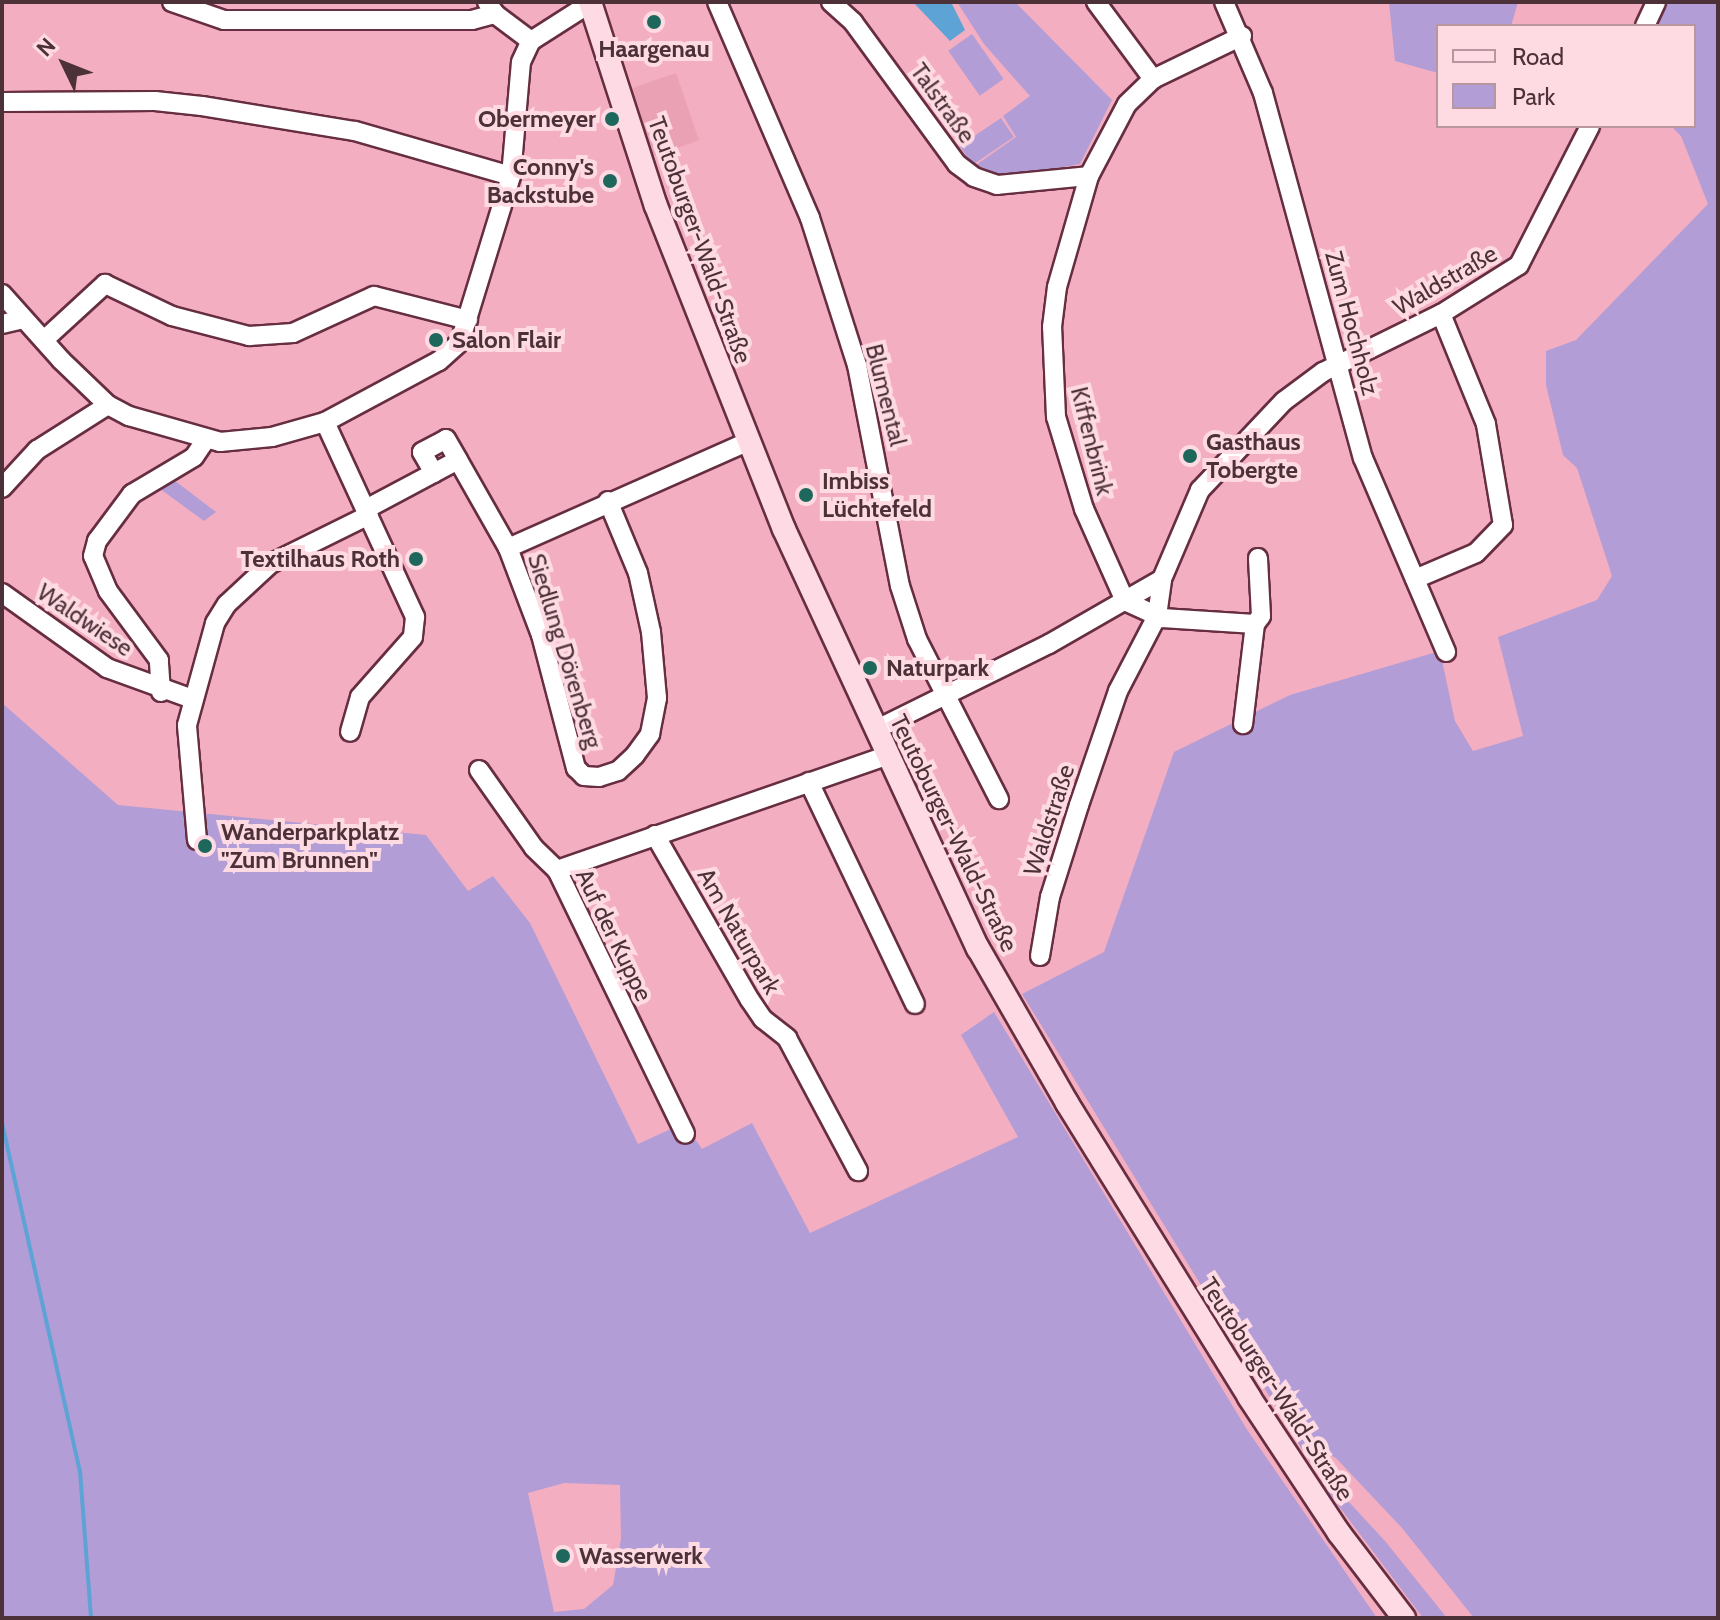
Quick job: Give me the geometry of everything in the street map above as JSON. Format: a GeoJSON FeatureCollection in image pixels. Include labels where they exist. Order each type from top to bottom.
{"type":"FeatureCollection","features":[{"type":"Feature","properties":{"kind":"main road","name":"Teutoburger-Wald-Straße"},"geometry":{"type":"LineString","coordinates":[[591,2],[656,206],[749,441],[875,730],[978,948],[1067,1103],[1297,1472],[1404,1618]]}},
{"type":"Feature","properties":{"kind":"street"},"geometry":{"type":"LineString","coordinates":[[2,294],[108,405],[206,439],[272,437],[325,422],[439,361],[460,342],[511,176],[521,62],[531,41],[591,2]]}},
{"type":"Feature","properties":{"kind":"street","name":"Blumental"},"geometry":{"type":"LineString","coordinates":[[717,2],[810,218],[857,365],[900,586],[917,639],[943,696],[999,799]]}},
{"type":"Feature","properties":{"kind":"street","name":"Talstraße"},"geometry":{"type":"LineString","coordinates":[[831,2],[853,22],[957,164],[974,177],[997,185],[1089,176]]}},
{"type":"Feature","properties":{"kind":"street"},"geometry":{"type":"LineString","coordinates":[[1096,2],[1153,79]]}},
{"type":"Feature","properties":{"kind":"street","name":"Zum Hochholz"},"geometry":{"type":"LineString","coordinates":[[1224,2],[1242,36],[1263,93],[1363,458],[1446,652]]}},
{"type":"Feature","properties":{"kind":"street"},"geometry":{"type":"LineString","coordinates":[[1646,24],[1656,2]]}},
{"type":"Feature","properties":{"kind":"street"},"geometry":{"type":"LineString","coordinates":[[175,3],[224,20],[472,20],[491,8],[531,41]]}},
{"type":"Feature","properties":{"kind":"street","name":"Kiffenbrink"},"geometry":{"type":"LineString","coordinates":[[1125,601],[1072,477],[1052,383],[1057,287],[1089,176],[1127,104],[1153,79],[1242,36]]}},
{"type":"Feature","properties":{"kind":"street"},"geometry":{"type":"LineString","coordinates":[[2,102],[155,101],[218,108],[355,131],[511,176]]}},
{"type":"Feature","properties":{"kind":"street","name":"Waldstraße"},"geometry":{"type":"LineString","coordinates":[[1040,956],[1050,897],[1118,691],[1157,616],[1162,579],[1200,490],[1284,401],[1339,364],[1441,314],[1508,273],[1528,253],[1589,128]]}},
{"type":"Feature","properties":{"kind":"street"},"geometry":{"type":"LineString","coordinates":[[44,340],[105,284],[172,316],[249,336],[293,333],[374,296],[468,320]]}},
{"type":"Feature","properties":{"kind":"street"},"geometry":{"type":"LineString","coordinates":[[1415,579],[1476,553],[1503,525],[1486,424],[1441,314]]}},
{"type":"Feature","properties":{"kind":"street"},"geometry":{"type":"LineString","coordinates":[[2,324],[23,319]]}},
{"type":"Feature","properties":{"kind":"street"},"geometry":{"type":"LineString","coordinates":[[2,488],[37,450],[108,405]]}},
{"type":"Feature","properties":{"kind":"street"},"geometry":{"type":"LineString","coordinates":[[325,422],[411,605],[416,630],[360,697],[350,732]]}},
{"type":"Feature","properties":{"kind":"street"},"geometry":{"type":"LineString","coordinates":[[161,692],[159,660],[108,591],[93,556],[97,541],[132,494],[194,457],[206,439]]}},
{"type":"Feature","properties":{"kind":"street","name":"Siedlung Dörenberg"},"geometry":{"type":"LineString","coordinates":[[508,548],[749,441]]}},
{"type":"Feature","properties":{"kind":"street","name":"Siedlung Dörenberg"},"geometry":{"type":"LineString","coordinates":[[197,840],[187,725],[190,698],[215,623],[248,582],[270,564],[458,460],[508,548],[541,635],[576,768],[584,776],[599,777],[618,771],[650,734],[657,698],[651,632],[638,573],[608,501]]}},
{"type":"Feature","properties":{"kind":"street"},"geometry":{"type":"LineString","coordinates":[[1243,724],[1255,624],[1261,616],[1258,558]]}},
{"type":"Feature","properties":{"kind":"street"},"geometry":{"type":"LineString","coordinates":[[875,730],[1162,579]]}},
{"type":"Feature","properties":{"kind":"street","name":"Waldwiese"},"geometry":{"type":"LineString","coordinates":[[2,593],[107,668],[161,692],[190,698]]}},
{"type":"Feature","properties":{"kind":"street"},"geometry":{"type":"LineString","coordinates":[[1125,601],[1157,616],[1255,624]]}},
{"type":"Feature","properties":{"kind":"street"},"geometry":{"type":"LineString","coordinates":[[557,870],[887,756]]}},
{"type":"Feature","properties":{"kind":"street","name":"Auf der Kuppe"},"geometry":{"type":"LineString","coordinates":[[479,770],[534,848],[557,870],[685,1134]]}},
{"type":"Feature","properties":{"kind":"street"},"geometry":{"type":"LineString","coordinates":[[809,782],[915,1004]]}},
{"type":"Feature","properties":{"kind":"street","name":"Am Naturpark"},"geometry":{"type":"LineString","coordinates":[[655,835],[756,1009],[787,1038],[858,1171]]}},
{"type":"Feature","properties":{"kind":"shaded area"},"geometry":{"type":"Polygon","coordinates":[[[676,73],[699,140],[652,156],[629,89],[676,73]]]}},
{"type":"Feature","properties":{"kind":"green space"},"geometry":{"type":"Polygon","coordinates":[[[957,2],[1015,2],[1112,100],[1080,164],[1003,178],[973,167],[1016,137],[1003,116],[1030,96],[984,44],[957,2]]]}},
{"type":"Feature","properties":{"kind":"green space"},"geometry":{"type":"Polygon","coordinates":[[[1389,2],[1518,2],[1512,24],[1436,24],[1436,72],[1395,61],[1389,2]]]}},
{"type":"Feature","properties":{"kind":"green space"},"geometry":{"type":"Polygon","coordinates":[[[1664,2],[1718,2],[1718,1618],[1474,1618],[1402,1528],[1336,1458],[1311,1445],[1303,1451],[1022,994],[1104,952],[1174,752],[1290,695],[1440,651],[1455,721],[1473,751],[1523,736],[1498,637],[1597,600],[1612,576],[1577,468],[1563,455],[1546,385],[1546,351],[1576,340],[1708,204],[1681,136],[1673,128],[1696,128],[1696,24],[1653,24],[1664,2]]]}},
{"type":"Feature","properties":{"kind":"green space"},"geometry":{"type":"Polygon","coordinates":[[[972,34],[1004,79],[980,96],[948,51],[972,34]]]}},
{"type":"Feature","properties":{"kind":"green space"},"geometry":{"type":"Polygon","coordinates":[[[1001,118],[1014,137],[972,165],[960,146],[1001,118]]]}},
{"type":"Feature","properties":{"kind":"green space"},"geometry":{"type":"Polygon","coordinates":[[[166,474],[216,512],[204,521],[152,483],[166,474]]]}},
{"type":"Feature","properties":{"kind":"green space"},"geometry":{"type":"Polygon","coordinates":[[[2,703],[118,805],[426,835],[468,891],[493,876],[530,923],[638,1144],[684,1123],[702,1149],[752,1123],[810,1233],[1018,1137],[961,1035],[994,1012],[1246,1428],[1377,1618],[2,1618],[2,703]],[[564,1483],[528,1493],[554,1612],[584,1609],[613,1585],[621,1539],[620,1485],[564,1483]]]}},
{"type":"Feature","properties":{"kind":"green space"},"geometry":{"type":"Polygon","coordinates":[[[1325,1476],[1385,1541],[1447,1618],[1423,1618],[1329,1493],[1321,1480],[1325,1476]]]}},
{"type":"Feature","properties":{"kind":"water"},"geometry":{"type":"Polygon","coordinates":[[[913,2],[951,2],[965,30],[950,41],[913,2]]]}},
{"type":"Feature","properties":{"kind":"waterway"},"geometry":{"type":"LineString","coordinates":[[2,1123],[80,1471],[91,1618]]}},
{"type":"Feature","properties":{"kind":"place","name":"Haargenau"},"geometry":{"type":"Point","coordinates":[654,22]}},
{"type":"Feature","properties":{"kind":"place","name":"Obermeyer"},"geometry":{"type":"Point","coordinates":[612,119]}},
{"type":"Feature","properties":{"kind":"place","name":"Conny's Backstube"},"geometry":{"type":"Point","coordinates":[610,181]}},
{"type":"Feature","properties":{"kind":"place","name":"Salon Flair"},"geometry":{"type":"Point","coordinates":[436,340]}},
{"type":"Feature","properties":{"kind":"place","name":"Gasthaus Tobergte"},"geometry":{"type":"Point","coordinates":[1190,456]}},
{"type":"Feature","properties":{"kind":"place","name":"Imbiss Lüchtefeld"},"geometry":{"type":"Point","coordinates":[806,495]}},
{"type":"Feature","properties":{"kind":"place","name":"Textilhaus Roth"},"geometry":{"type":"Point","coordinates":[416,559]}},
{"type":"Feature","properties":{"kind":"place","name":"Naturpark"},"geometry":{"type":"Point","coordinates":[870,668]}},
{"type":"Feature","properties":{"kind":"place","name":"Wanderparkplatz \"Zum Brunnen\""},"geometry":{"type":"Point","coordinates":[205,846]}},
{"type":"Feature","properties":{"kind":"place","name":"Wasserwerk"},"geometry":{"type":"Point","coordinates":[563,1556]}}]}
